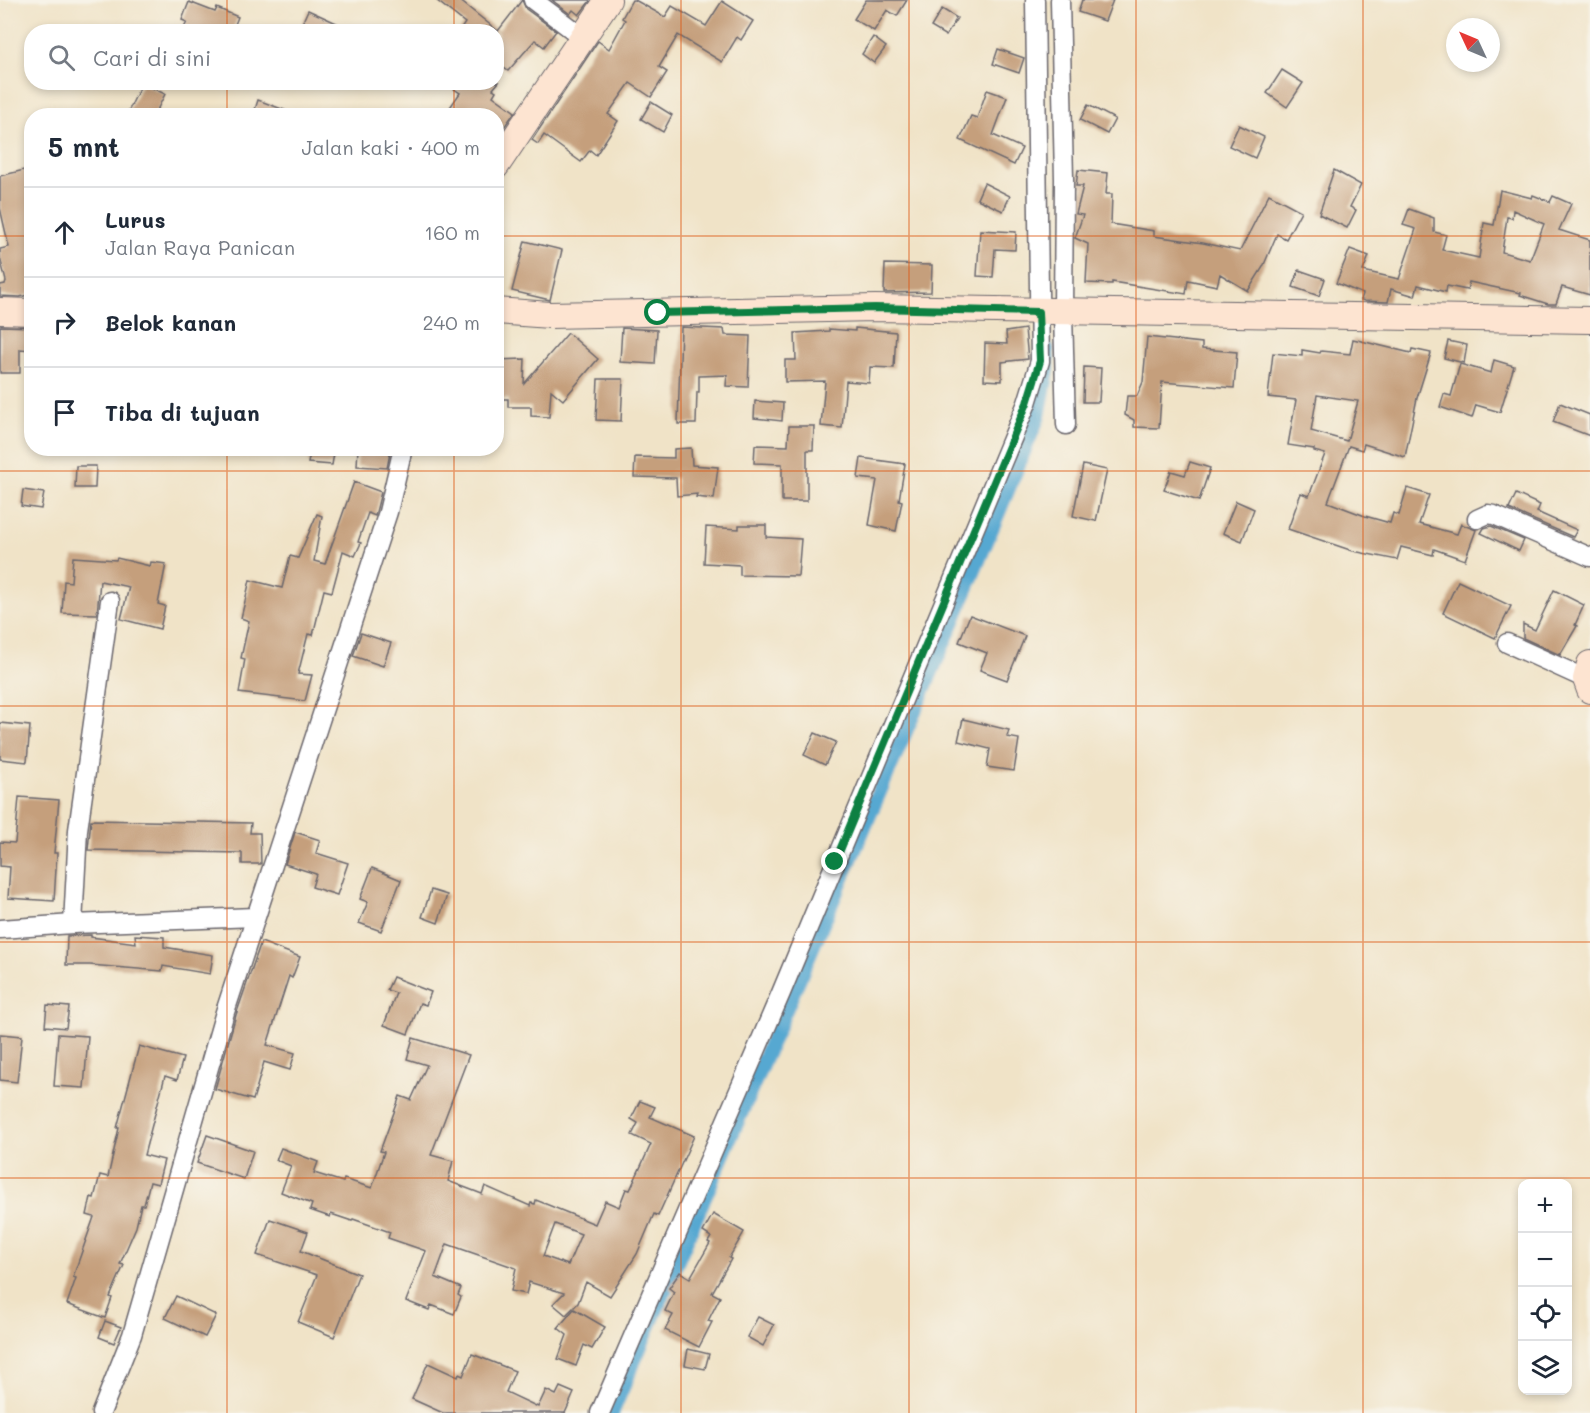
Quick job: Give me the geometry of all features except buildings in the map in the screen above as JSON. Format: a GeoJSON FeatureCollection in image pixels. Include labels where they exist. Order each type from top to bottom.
{"type":"FeatureCollection","features":[{"type":"Feature","properties":{"kind":"street"},"geometry":{"type":"LineString","coordinates":[[533,0],[582,37]]}},
{"type":"Feature","properties":{"kind":"street"},"geometry":{"type":"LineString","coordinates":[[504,153],[608,0]]}},
{"type":"Feature","properties":{"kind":"street"},"geometry":{"type":"LineString","coordinates":[[1035,0],[1047,312],[1066,425]]}},
{"type":"Feature","properties":{"kind":"street"},"geometry":{"type":"LineString","coordinates":[[600,1413],[781,993],[1027,403],[1040,361],[1064,179],[1060,0]]}},
{"type":"Feature","properties":{"kind":"street"},"geometry":{"type":"LineString","coordinates":[[504,312],[550,315],[875,308],[1590,320]]}},
{"type":"Feature","properties":{"kind":"street"},"geometry":{"type":"LineString","coordinates":[[0,311],[24,312]]}},
{"type":"Feature","properties":{"kind":"street"},"geometry":{"type":"LineString","coordinates":[[101,1413],[132,1335],[225,1012],[388,512],[401,456]]}},
{"type":"Feature","properties":{"kind":"street"},"geometry":{"type":"LineString","coordinates":[[1477,519],[1483,515],[1494,514],[1590,557]]}},
{"type":"Feature","properties":{"kind":"street"},"geometry":{"type":"LineString","coordinates":[[73,924],[78,830],[110,601]]}},
{"type":"Feature","properties":{"kind":"street"},"geometry":{"type":"LineString","coordinates":[[1507,643],[1589,678]]}},
{"type":"Feature","properties":{"kind":"street"},"geometry":{"type":"LineString","coordinates":[[0,929],[255,917]]}},
{"type":"Feature","properties":{"kind":"waterway"},"geometry":{"type":"LineString","coordinates":[[611,1413],[954,618],[1038,416],[1047,370],[1046,349]]}},
{"type":"Feature","properties":{"kind":"route"},"geometry":{"type":"LineString","coordinates":[[658,313],[875,308],[1038,312],[1040,361],[1027,403],[835,862]]}}]}
